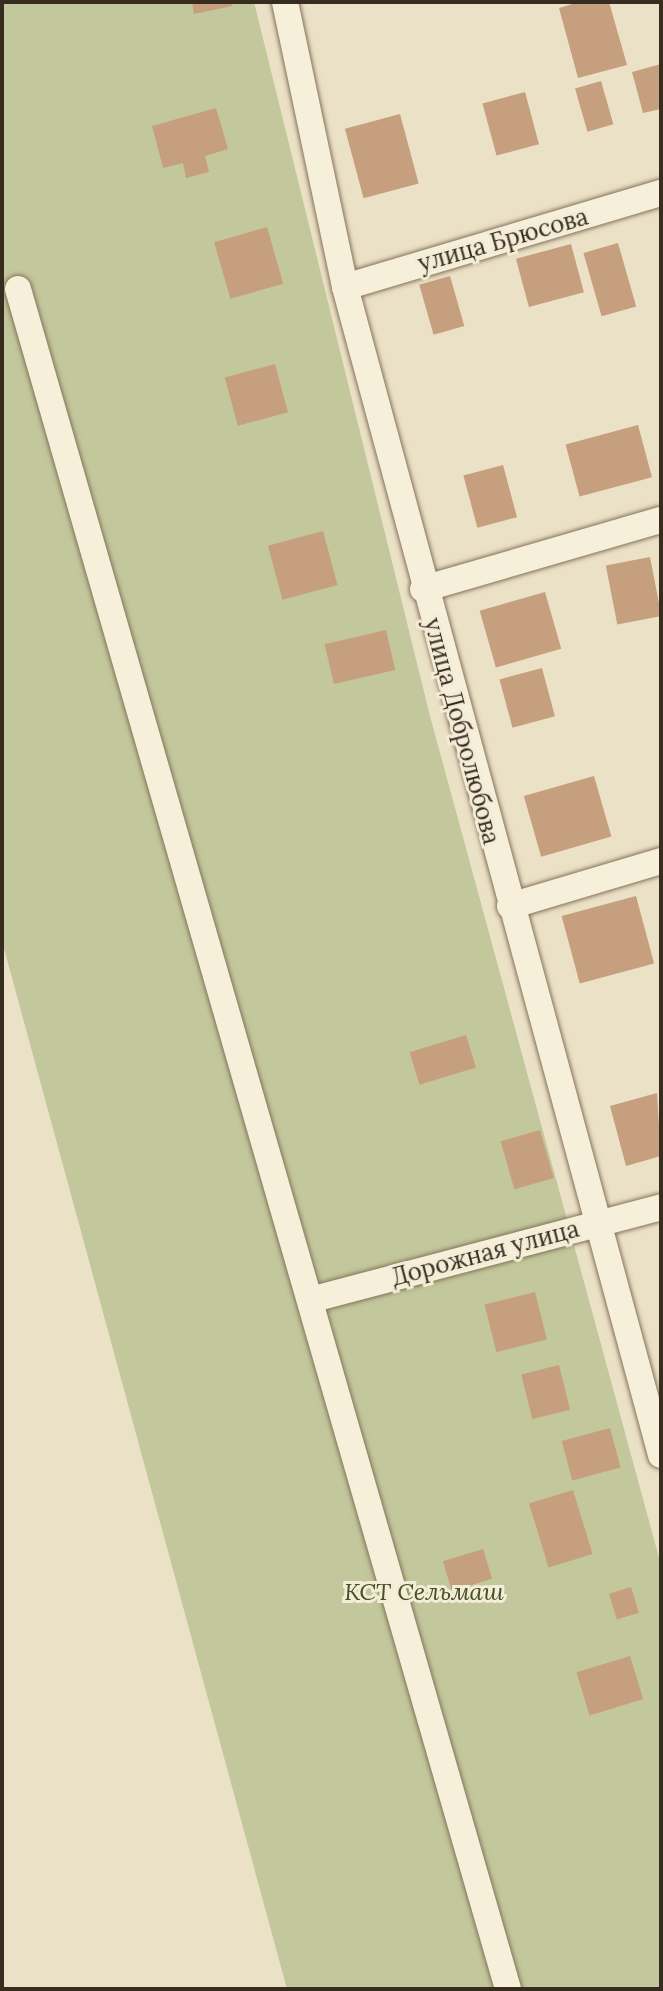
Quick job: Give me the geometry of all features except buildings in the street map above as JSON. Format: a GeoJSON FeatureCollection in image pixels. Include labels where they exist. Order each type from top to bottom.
{"type":"FeatureCollection","features":[{"type":"Feature","properties":{"kind":"street","name":"улица Добролюбова"},"geometry":{"type":"LineString","coordinates":[[285,2],[345,287],[423,589],[661,1455]]}},
{"type":"Feature","properties":{"kind":"street","name":"улица Брюсова"},"geometry":{"type":"LineString","coordinates":[[345,287],[661,193]]}},
{"type":"Feature","properties":{"kind":"street"},"geometry":{"type":"LineString","coordinates":[[18,289],[508,1989]]}},
{"type":"Feature","properties":{"kind":"street"},"geometry":{"type":"LineString","coordinates":[[423,589],[661,520]]}},
{"type":"Feature","properties":{"kind":"street"},"geometry":{"type":"LineString","coordinates":[[510,906],[661,861]]}},
{"type":"Feature","properties":{"kind":"street","name":"Дорожная улица"},"geometry":{"type":"LineString","coordinates":[[310,1300],[661,1207]]}},
{"type":"Feature","properties":{"kind":"green space","name":"КСТ Сельмаш"},"geometry":{"type":"Polygon","coordinates":[[[2,2],[254,2],[430,716],[661,1565],[661,1989],[287,1989],[2,941],[2,2]]]}}]}
